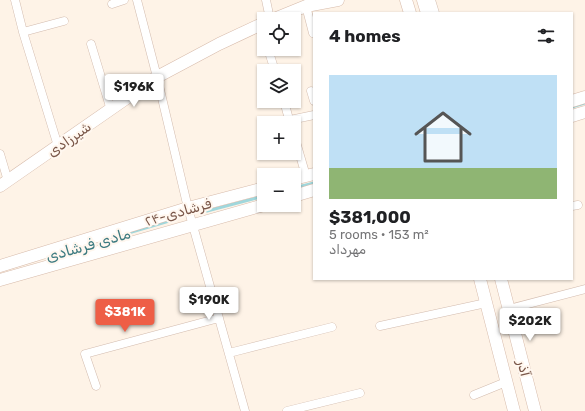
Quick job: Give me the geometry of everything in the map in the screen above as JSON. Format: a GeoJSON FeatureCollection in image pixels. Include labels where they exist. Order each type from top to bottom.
{"type":"FeatureCollection","features":[{"type":"Feature","properties":{"kind":"street"},"geometry":{"type":"LineString","coordinates":[[15,0],[23,32],[58,146]]}},
{"type":"Feature","properties":{"kind":"street"},"geometry":{"type":"LineString","coordinates":[[112,4],[124,0]]}},
{"type":"Feature","properties":{"kind":"street"},"geometry":{"type":"LineString","coordinates":[[137,0],[188,208],[245,411]]}},
{"type":"Feature","properties":{"kind":"street"},"geometry":{"type":"LineString","coordinates":[[266,0],[266,12]]}},
{"type":"Feature","properties":{"kind":"street"},"geometry":{"type":"LineString","coordinates":[[291,12],[306,6],[338,0]]}},
{"type":"Feature","properties":{"kind":"street"},"geometry":{"type":"LineString","coordinates":[[406,0],[410,12]]}},
{"type":"Feature","properties":{"kind":"street"},"geometry":{"type":"LineString","coordinates":[[423,0],[427,12]]}},
{"type":"Feature","properties":{"kind":"street"},"geometry":{"type":"LineString","coordinates":[[431,0],[435,12]]}},
{"type":"Feature","properties":{"kind":"street"},"geometry":{"type":"LineString","coordinates":[[306,6],[313,33]]}},
{"type":"Feature","properties":{"kind":"street"},"geometry":{"type":"LineString","coordinates":[[23,32],[64,21]]}},
{"type":"Feature","properties":{"kind":"street","name":"شیرزادی"},"geometry":{"type":"LineString","coordinates":[[4,184],[157,77],[219,44],[257,29]]}},
{"type":"Feature","properties":{"kind":"street"},"geometry":{"type":"LineString","coordinates":[[91,44],[111,110]]}},
{"type":"Feature","properties":{"kind":"street"},"geometry":{"type":"LineString","coordinates":[[311,91],[313,98]]}},
{"type":"Feature","properties":{"kind":"street"},"geometry":{"type":"LineString","coordinates":[[573,101],[585,97]]}},
{"type":"Feature","properties":{"kind":"street"},"geometry":{"type":"LineString","coordinates":[[573,116],[585,112]]}},
{"type":"Feature","properties":{"kind":"street"},"geometry":{"type":"LineString","coordinates":[[301,119],[313,115]]}},
{"type":"Feature","properties":{"kind":"street"},"geometry":{"type":"LineString","coordinates":[[301,152],[310,175]]}},
{"type":"Feature","properties":{"kind":"street"},"geometry":{"type":"LineString","coordinates":[[0,154],[4,184]]}},
{"type":"Feature","properties":{"kind":"street","name":"۲۴-فرشادی"},"geometry":{"type":"LineString","coordinates":[[0,266],[188,208],[257,190]]}},
{"type":"Feature","properties":{"kind":"street"},"geometry":{"type":"LineString","coordinates":[[301,194],[313,190]]}},
{"type":"Feature","properties":{"kind":"street"},"geometry":{"type":"LineString","coordinates":[[0,280],[257,207]]}},
{"type":"Feature","properties":{"kind":"street","name":"آذر"},"geometry":{"type":"LineString","coordinates":[[480,280],[514,411]]}},
{"type":"Feature","properties":{"kind":"street","name":"آذر"},"geometry":{"type":"LineString","coordinates":[[501,280],[512,308]]}},
{"type":"Feature","properties":{"kind":"street","name":"آذر"},"geometry":{"type":"LineString","coordinates":[[507,280],[535,411]]}},
{"type":"Feature","properties":{"kind":"street"},"geometry":{"type":"LineString","coordinates":[[512,308],[585,289]]}},
{"type":"Feature","properties":{"kind":"street"},"geometry":{"type":"LineString","coordinates":[[380,326],[486,303]]}},
{"type":"Feature","properties":{"kind":"street"},"geometry":{"type":"LineString","coordinates":[[96,386],[85,354],[219,318]]}},
{"type":"Feature","properties":{"kind":"street"},"geometry":{"type":"LineString","coordinates":[[229,353],[332,327]]}},
{"type":"Feature","properties":{"kind":"street"},"geometry":{"type":"LineString","coordinates":[[474,395],[506,382]]}},
{"type":"Feature","properties":{"kind":"street"},"geometry":{"type":"LineString","coordinates":[[287,411],[360,393]]}},
{"type":"Feature","properties":{"kind":"waterway","name":"مادی فرشادی"},"geometry":{"type":"LineString","coordinates":[[573,107],[585,103]]}},
{"type":"Feature","properties":{"kind":"waterway","name":"مادی فرشادی"},"geometry":{"type":"LineString","coordinates":[[301,186],[313,183]]}},
{"type":"Feature","properties":{"kind":"waterway","name":"مادی فرشادی"},"geometry":{"type":"LineString","coordinates":[[207,211],[257,198]]}},
{"type":"Feature","properties":{"kind":"waterway","name":"مادی فرشادی"},"geometry":{"type":"LineString","coordinates":[[101,241],[176,219]]}}]}
